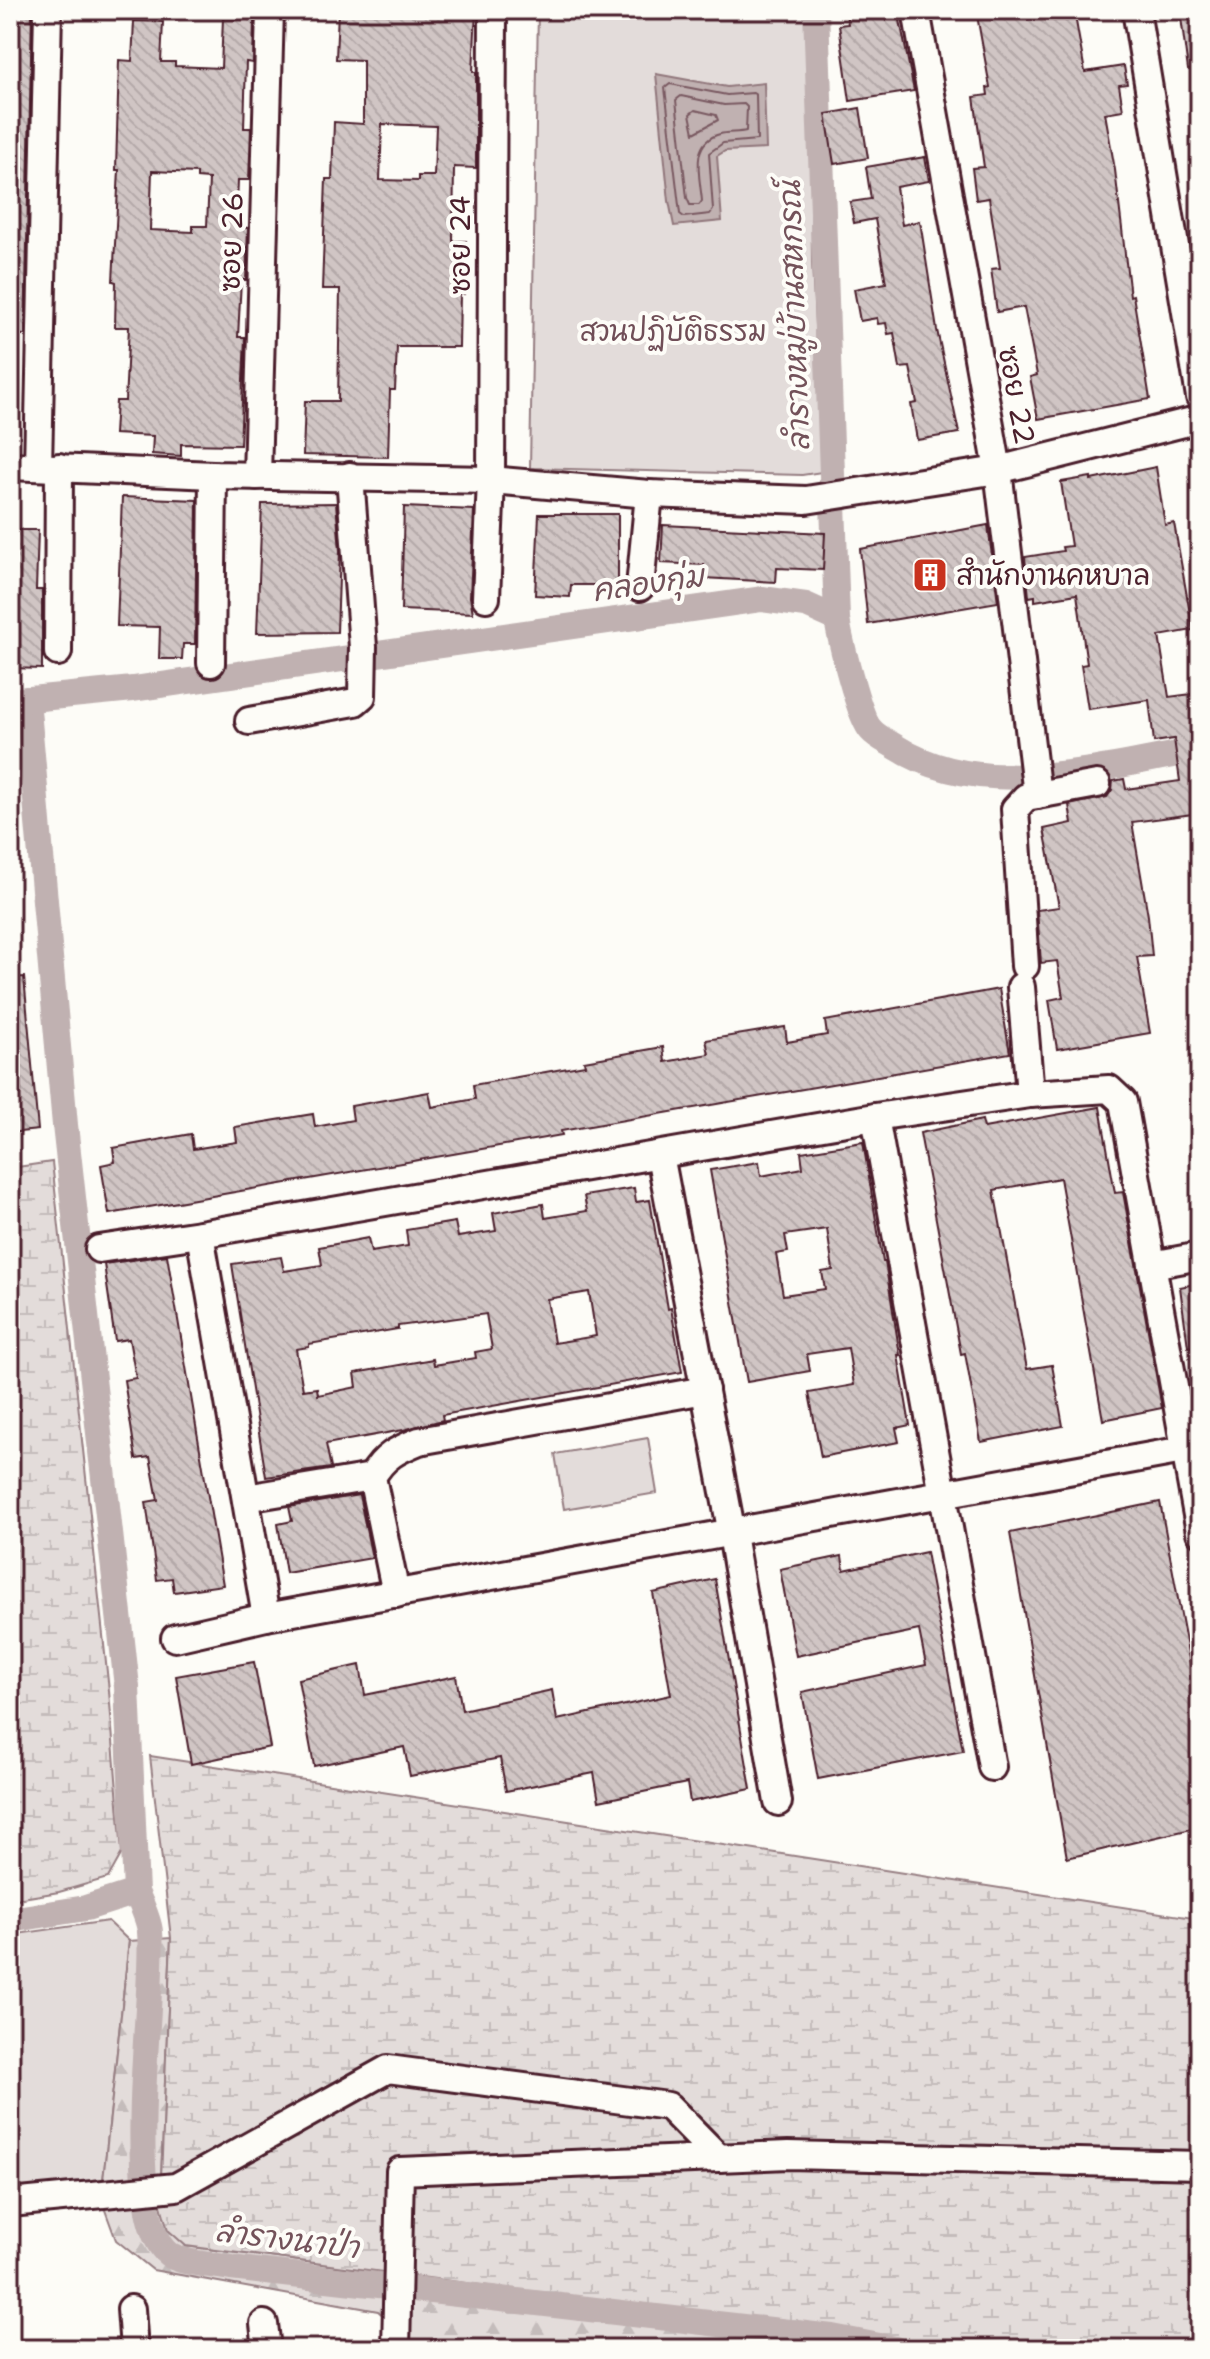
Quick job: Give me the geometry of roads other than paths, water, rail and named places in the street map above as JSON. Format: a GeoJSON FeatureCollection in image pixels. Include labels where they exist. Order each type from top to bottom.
{"type":"FeatureCollection","features":[{"type":"Feature","properties":{"kind":"street"},"geometry":{"type":"LineString","coordinates":[[48,10],[48,467],[58,652]]}},
{"type":"Feature","properties":{"kind":"street","name":"ซอย 26"},"geometry":{"type":"LineString","coordinates":[[257,476],[270,10]]}},
{"type":"Feature","properties":{"kind":"street","name":"ซอย 24"},"geometry":{"type":"LineString","coordinates":[[486,598],[491,480],[493,10]]}},
{"type":"Feature","properties":{"kind":"street","name":"ซอย 22"},"geometry":{"type":"LineString","coordinates":[[916,10],[998,470],[1035,784]]}},
{"type":"Feature","properties":{"kind":"street"},"geometry":{"type":"LineString","coordinates":[[1136,10],[1200,397]]}},
{"type":"Feature","properties":{"kind":"street"},"geometry":{"type":"LineString","coordinates":[[10,466],[213,475],[491,480],[649,494],[806,500],[998,470],[1200,419]]}},
{"type":"Feature","properties":{"kind":"street"},"geometry":{"type":"LineString","coordinates":[[211,663],[213,475]]}},
{"type":"Feature","properties":{"kind":"street"},"geometry":{"type":"LineString","coordinates":[[249,721],[359,700],[363,655],[350,476]]}},
{"type":"Feature","properties":{"kind":"street"},"geometry":{"type":"LineString","coordinates":[[640,587],[649,494]]}},
{"type":"Feature","properties":{"kind":"street"},"geometry":{"type":"LineString","coordinates":[[1030,1094],[1015,809],[1035,784],[1097,784]]}},
{"type":"Feature","properties":{"kind":"street"},"geometry":{"type":"LineString","coordinates":[[99,1249],[875,1117],[1030,1094],[1109,1089],[1123,1102],[1152,1265],[1192,1448],[1200,1532]]}},
{"type":"Feature","properties":{"kind":"street"},"geometry":{"type":"LineString","coordinates":[[875,1117],[992,1767]]}},
{"type":"Feature","properties":{"kind":"street"},"geometry":{"type":"LineString","coordinates":[[660,1155],[732,1534],[778,1802]]}},
{"type":"Feature","properties":{"kind":"street"},"geometry":{"type":"LineString","coordinates":[[200,1234],[266,1617]]}},
{"type":"Feature","properties":{"kind":"street"},"geometry":{"type":"LineString","coordinates":[[1152,1265],[1200,1256]]}},
{"type":"Feature","properties":{"kind":"street"},"geometry":{"type":"LineString","coordinates":[[396,1594],[372,1477],[381,1462],[395,1450],[419,1441],[705,1390]]}},
{"type":"Feature","properties":{"kind":"street"},"geometry":{"type":"LineString","coordinates":[[175,1638],[266,1617],[1192,1448]]}},
{"type":"Feature","properties":{"kind":"street"},"geometry":{"type":"LineString","coordinates":[[246,1498],[372,1477]]}},
{"type":"Feature","properties":{"kind":"street"},"geometry":{"type":"LineString","coordinates":[[10,2203],[176,2187],[388,2069],[668,2106],[719,2158]]}},
{"type":"Feature","properties":{"kind":"street"},"geometry":{"type":"LineString","coordinates":[[396,2349],[400,2171],[788,2155],[1200,2165]]}},
{"type":"Feature","properties":{"kind":"street"},"geometry":{"type":"LineString","coordinates":[[131,2309],[134,2349]]}},
{"type":"Feature","properties":{"kind":"water"},"geometry":{"type":"Polygon","coordinates":[[[656,74],[727,87],[764,83],[766,149],[725,151],[717,156],[722,221],[674,226],[656,74]]]}},
{"type":"Feature","properties":{"kind":"waterway","name":"ลำรางหมู่บ้านสหกรณ์"},"geometry":{"type":"LineString","coordinates":[[816,10],[837,619]]}},
{"type":"Feature","properties":{"kind":"waterway","name":"คลองกุ่ม"},"geometry":{"type":"LineString","coordinates":[[10,701],[133,689],[762,599],[806,605],[837,619],[866,723],[879,737],[930,764],[967,773],[1005,777],[1045,776],[1200,750]]}},
{"type":"Feature","properties":{"kind":"waterway"},"geometry":{"type":"LineString","coordinates":[[27,699],[65,1125],[127,1687],[136,1892]]}},
{"type":"Feature","properties":{"kind":"waterway","name":"ลำรางนาป่า"},"geometry":{"type":"LineString","coordinates":[[10,1920],[86,1908],[136,1892],[150,1932],[143,2104],[146,2200],[155,2235],[171,2256],[231,2268],[832,2337],[895,2349]]}},
{"type":"Feature","properties":{"kind":"place","name":"สำนักงานคหบาล"},"geometry":{"type":"Point","coordinates":[930,575]}},
{"type":"Feature","properties":{"kind":"park label","name":"สวนปฏิบัติธรรม"},"geometry":{"type":"Point","coordinates":[673,331]}}]}
